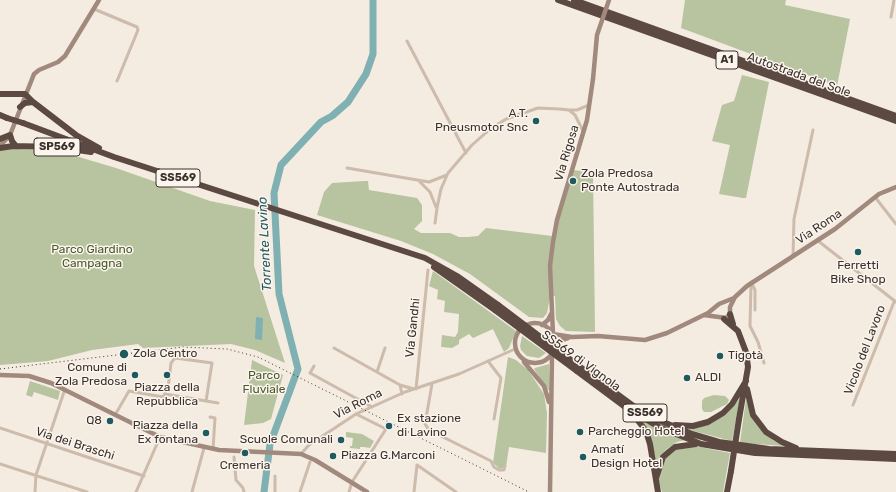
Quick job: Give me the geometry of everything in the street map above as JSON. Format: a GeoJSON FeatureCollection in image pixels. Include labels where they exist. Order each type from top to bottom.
{"type":"FeatureCollection","features":[{"type":"Feature","properties":{"kind":"highway","name":"Autostrada del Sole"},"geometry":{"type":"LineString","coordinates":[[558,0],[896,121]]}},
{"type":"Feature","properties":{"kind":"highway","name":"Autostrada del Sole"},"geometry":{"type":"LineString","coordinates":[[574,0],[896,116]]}},
{"type":"Feature","properties":{"kind":"highway"},"geometry":{"type":"LineString","coordinates":[[0,94],[25,94]]}},
{"type":"Feature","properties":{"kind":"highway","name":"SP569"},"geometry":{"type":"LineString","coordinates":[[25,94],[33,102],[76,135],[114,157]]}},
{"type":"Feature","properties":{"kind":"highway"},"geometry":{"type":"LineString","coordinates":[[14,95],[20,101],[20,107]]}},
{"type":"Feature","properties":{"kind":"highway"},"geometry":{"type":"LineString","coordinates":[[20,107],[25,103],[33,102]]}},
{"type":"Feature","properties":{"kind":"highway","name":"SS569 di Vignola"},"geometry":{"type":"LineString","coordinates":[[0,115],[114,157],[389,247],[428,263],[497,308],[579,369],[632,405],[656,419],[692,434],[719,442],[751,447],[896,454]]}},
{"type":"Feature","properties":{"kind":"highway"},"geometry":{"type":"LineString","coordinates":[[0,139],[10,135]]}},
{"type":"Feature","properties":{"kind":"highway","name":"SP569"},"geometry":{"type":"LineString","coordinates":[[10,135],[16,146]]}},
{"type":"Feature","properties":{"kind":"highway","name":"SP569"},"geometry":{"type":"LineString","coordinates":[[0,147],[58,147],[114,157]]}},
{"type":"Feature","properties":{"kind":"highway"},"geometry":{"type":"LineString","coordinates":[[727,492],[748,367],[746,352],[741,337],[735,328],[730,314]]}},
{"type":"Feature","properties":{"kind":"highway"},"geometry":{"type":"LineString","coordinates":[[724,319],[735,328]]}},
{"type":"Feature","properties":{"kind":"highway","name":"SS569 di Vignola"},"geometry":{"type":"LineString","coordinates":[[579,369],[628,409],[659,427],[700,444],[755,453],[896,459]]}},
{"type":"Feature","properties":{"kind":"highway"},"geometry":{"type":"LineString","coordinates":[[656,419],[680,426],[693,426],[708,422],[723,413],[732,404],[746,381]]}},
{"type":"Feature","properties":{"kind":"highway"},"geometry":{"type":"LineString","coordinates":[[746,381],[753,415],[766,432],[782,442],[804,450]]}},
{"type":"Feature","properties":{"kind":"highway"},"geometry":{"type":"LineString","coordinates":[[628,409],[646,431],[650,444],[658,492]]}},
{"type":"Feature","properties":{"kind":"highway"},"geometry":{"type":"LineString","coordinates":[[656,482],[657,471],[663,457],[675,447],[688,444],[700,444]]}},
{"type":"Feature","properties":{"kind":"main road"},"geometry":{"type":"LineString","coordinates":[[0,147],[10,135],[34,74],[39,70],[58,62],[65,56],[99,0]]}},
{"type":"Feature","properties":{"kind":"main road","name":"Via Rigosa"},"geometry":{"type":"LineString","coordinates":[[553,334],[550,266],[553,242],[557,220],[584,133],[591,104],[597,35],[609,0]]}},
{"type":"Feature","properties":{"kind":"main road","name":"Via Roma"},"geometry":{"type":"LineString","coordinates":[[553,334],[572,337],[598,336],[645,340],[664,335],[704,315],[735,297],[752,282],[835,229],[875,197],[886,190],[896,187]]}},
{"type":"Feature","properties":{"kind":"main road","name":"Via Roma"},"geometry":{"type":"LineString","coordinates":[[730,314],[730,307],[735,297]]}},
{"type":"Feature","properties":{"kind":"main road"},"geometry":{"type":"LineString","coordinates":[[724,303],[730,307]]}},
{"type":"Feature","properties":{"kind":"main road"},"geometry":{"type":"LineString","coordinates":[[716,307],[715,312],[717,316]]}},
{"type":"Feature","properties":{"kind":"main road"},"geometry":{"type":"LineString","coordinates":[[542,325],[548,320],[552,312]]}},
{"type":"Feature","properties":{"kind":"main road"},"geometry":{"type":"LineString","coordinates":[[704,315],[717,316],[724,319],[730,314]]}},
{"type":"Feature","properties":{"kind":"main road"},"geometry":{"type":"LineString","coordinates":[[550,492],[552,414],[552,354],[555,345],[553,334],[542,325],[531,324],[520,329],[515,339],[515,349],[544,386],[549,398],[552,414]]}},
{"type":"Feature","properties":{"kind":"main road","name":"Via Roma"},"geometry":{"type":"LineString","coordinates":[[555,345],[564,339],[572,337]]}},
{"type":"Feature","properties":{"kind":"main road"},"geometry":{"type":"LineString","coordinates":[[522,359],[528,363],[537,364],[546,360],[552,354]]}},
{"type":"Feature","properties":{"kind":"main road"},"geometry":{"type":"LineString","coordinates":[[0,375],[36,377],[65,389],[160,437],[204,448],[301,454],[315,460],[367,492]]}},
{"type":"Feature","properties":{"kind":"street"},"geometry":{"type":"LineString","coordinates":[[891,17],[894,11],[894,0]]}},
{"type":"Feature","properties":{"kind":"street"},"geometry":{"type":"LineString","coordinates":[[94,9],[137,27],[138,30],[117,81]]}},
{"type":"Feature","properties":{"kind":"street"},"geometry":{"type":"LineString","coordinates":[[406,41],[466,153]]}},
{"type":"Feature","properties":{"kind":"street"},"geometry":{"type":"LineString","coordinates":[[346,168],[418,181],[436,181],[448,173],[489,130],[517,114],[548,108],[577,110],[591,104]]}},
{"type":"Feature","properties":{"kind":"street"},"geometry":{"type":"LineString","coordinates":[[569,110],[579,121],[584,133]]}},
{"type":"Feature","properties":{"kind":"street"},"geometry":{"type":"LineString","coordinates":[[793,256],[794,219],[813,130]]}},
{"type":"Feature","properties":{"kind":"street"},"geometry":{"type":"LineString","coordinates":[[436,223],[437,208],[448,173]]}},
{"type":"Feature","properties":{"kind":"street"},"geometry":{"type":"LineString","coordinates":[[418,181],[430,192],[437,208]]}},
{"type":"Feature","properties":{"kind":"street"},"geometry":{"type":"LineString","coordinates":[[875,197],[896,224]]}},
{"type":"Feature","properties":{"kind":"street"},"geometry":{"type":"LineString","coordinates":[[817,240],[895,302]]}},
{"type":"Feature","properties":{"kind":"street","name":"Via Gandhi"},"geometry":{"type":"LineString","coordinates":[[415,389],[428,270]]}},
{"type":"Feature","properties":{"kind":"street"},"geometry":{"type":"LineString","coordinates":[[752,282],[750,292],[750,326],[758,342],[764,363]]}},
{"type":"Feature","properties":{"kind":"street"},"geometry":{"type":"LineString","coordinates":[[752,282],[755,290],[755,310]]}},
{"type":"Feature","properties":{"kind":"street","name":"Vicolo del Lavoro"},"geometry":{"type":"LineString","coordinates":[[853,405],[895,302]]}},
{"type":"Feature","properties":{"kind":"street"},"geometry":{"type":"LineString","coordinates":[[334,348],[400,385],[415,389]]}},
{"type":"Feature","properties":{"kind":"street"},"geometry":{"type":"LineString","coordinates":[[377,372],[385,348]]}},
{"type":"Feature","properties":{"kind":"street","name":"Via Roma"},"geometry":{"type":"LineString","coordinates":[[301,454],[309,445],[356,414],[515,349]]}},
{"type":"Feature","properties":{"kind":"street"},"geometry":{"type":"LineString","coordinates":[[115,415],[129,391],[163,397],[168,388],[171,363],[175,358],[210,363],[206,401]]}},
{"type":"Feature","properties":{"kind":"street"},"geometry":{"type":"LineString","coordinates":[[488,361],[501,378],[494,420]]}},
{"type":"Feature","properties":{"kind":"street"},"geometry":{"type":"LineString","coordinates":[[314,366],[310,373],[372,407]]}},
{"type":"Feature","properties":{"kind":"street"},"geometry":{"type":"LineString","coordinates":[[432,384],[425,424],[429,430],[491,461],[494,467],[499,470],[504,470],[505,466]]}},
{"type":"Feature","properties":{"kind":"street"},"geometry":{"type":"LineString","coordinates":[[400,385],[402,394]]}},
{"type":"Feature","properties":{"kind":"street"},"geometry":{"type":"LineString","coordinates":[[35,492],[36,475],[65,389]]}},
{"type":"Feature","properties":{"kind":"street"},"geometry":{"type":"LineString","coordinates":[[165,394],[218,402]]}},
{"type":"Feature","properties":{"kind":"street"},"geometry":{"type":"LineString","coordinates":[[364,411],[366,418]]}},
{"type":"Feature","properties":{"kind":"street"},"geometry":{"type":"LineString","coordinates":[[349,492],[352,482],[386,429],[356,414]]}},
{"type":"Feature","properties":{"kind":"street"},"geometry":{"type":"LineString","coordinates":[[210,418],[215,418],[213,449]]}},
{"type":"Feature","properties":{"kind":"street","name":"Via dei Braschi"},"geometry":{"type":"LineString","coordinates":[[0,428],[144,476]]}},
{"type":"Feature","properties":{"kind":"street"},"geometry":{"type":"LineString","coordinates":[[136,492],[160,437]]}},
{"type":"Feature","properties":{"kind":"street"},"geometry":{"type":"LineString","coordinates":[[192,492],[204,448]]}},
{"type":"Feature","properties":{"kind":"street"},"geometry":{"type":"LineString","coordinates":[[234,457],[236,480],[243,488],[244,492]]}},
{"type":"Feature","properties":{"kind":"street"},"geometry":{"type":"LineString","coordinates":[[300,492],[310,462]]}},
{"type":"Feature","properties":{"kind":"street"},"geometry":{"type":"LineString","coordinates":[[0,464],[87,492]]}},
{"type":"Feature","properties":{"kind":"street"},"geometry":{"type":"LineString","coordinates":[[414,492],[417,466],[456,492]]}},
{"type":"Feature","properties":{"kind":"street"},"geometry":{"type":"LineString","coordinates":[[275,476],[275,492]]}},
{"type":"Feature","properties":{"kind":"green space"},"geometry":{"type":"Polygon","coordinates":[[[685,0],[786,0],[785,5],[850,19],[837,86],[681,28],[685,0]]]}},
{"type":"Feature","properties":{"kind":"green space"},"geometry":{"type":"Polygon","coordinates":[[[742,75],[769,82],[746,198],[719,194],[730,145],[712,141],[722,105],[734,101],[742,75]]]}},
{"type":"Feature","properties":{"kind":"green space","name":"Parco Giardino Campagna"},"geometry":{"type":"Polygon","coordinates":[[[0,148],[36,150],[79,157],[116,168],[210,201],[255,210],[254,266],[285,363],[255,350],[231,344],[143,348],[138,344],[92,350],[48,361],[0,365],[0,148]]]}},
{"type":"Feature","properties":{"kind":"green space"},"geometry":{"type":"Polygon","coordinates":[[[572,170],[593,172],[595,332],[566,331],[560,326],[556,319],[555,296],[550,297],[547,313],[543,318],[529,317],[470,274],[433,254],[401,241],[317,215],[324,192],[332,183],[368,181],[369,190],[417,198],[422,205],[422,221],[414,229],[421,233],[450,233],[459,237],[468,237],[478,236],[486,228],[552,236],[572,170]]]}},
{"type":"Feature","properties":{"kind":"green space"},"geometry":{"type":"Polygon","coordinates":[[[433,271],[516,331],[509,348],[504,352],[493,329],[473,338],[469,334],[459,340],[459,344],[452,348],[441,347],[442,335],[455,337],[458,332],[459,314],[444,312],[445,301],[437,299],[438,290],[429,286],[433,271]]]}},
{"type":"Feature","properties":{"kind":"green space"},"geometry":{"type":"Polygon","coordinates":[[[522,336],[546,353],[539,358],[527,356],[521,350],[520,346],[522,336]]]}},
{"type":"Feature","properties":{"kind":"green space"},"geometry":{"type":"Polygon","coordinates":[[[508,357],[516,360],[528,370],[544,394],[547,413],[546,453],[509,447],[506,467],[500,469],[493,463],[508,357]]]}},
{"type":"Feature","properties":{"kind":"green space","name":"Parco Fluviale"},"geometry":{"type":"Polygon","coordinates":[[[252,360],[283,375],[271,419],[263,423],[244,425],[252,360]]]}},
{"type":"Feature","properties":{"kind":"green space"},"geometry":{"type":"Polygon","coordinates":[[[549,364],[550,390],[548,390],[534,369],[549,364]]]}},
{"type":"Feature","properties":{"kind":"green space"},"geometry":{"type":"Polygon","coordinates":[[[30,381],[60,391],[58,400],[34,392],[32,397],[26,395],[30,381]]]}},
{"type":"Feature","properties":{"kind":"green space"},"geometry":{"type":"Polygon","coordinates":[[[714,395],[725,396],[729,400],[727,404],[711,412],[704,412],[702,409],[702,401],[704,398],[714,395]]]}},
{"type":"Feature","properties":{"kind":"green space"},"geometry":{"type":"Polygon","coordinates":[[[740,398],[732,441],[686,429],[721,417],[734,406],[740,398]]]}},
{"type":"Feature","properties":{"kind":"green space"},"geometry":{"type":"Polygon","coordinates":[[[746,399],[754,420],[763,431],[774,441],[785,446],[740,443],[746,399]]]}},
{"type":"Feature","properties":{"kind":"green space"},"geometry":{"type":"Polygon","coordinates":[[[640,420],[685,440],[677,442],[659,457],[655,470],[640,420]]]}},
{"type":"Feature","properties":{"kind":"green space"},"geometry":{"type":"Polygon","coordinates":[[[346,432],[362,434],[374,441],[370,448],[350,448],[350,446],[352,446],[353,438],[346,437],[346,432]]]}},
{"type":"Feature","properties":{"kind":"green space"},"geometry":{"type":"Polygon","coordinates":[[[695,446],[730,453],[723,492],[662,492],[659,482],[659,471],[666,458],[674,450],[695,446]]]}},
{"type":"Feature","properties":{"kind":"water"},"geometry":{"type":"Polygon","coordinates":[[[256,317],[263,318],[262,340],[255,339],[256,317]]]}},
{"type":"Feature","properties":{"kind":"waterway","name":"Torrente Lavino"},"geometry":{"type":"LineString","coordinates":[[264,492],[270,444],[298,369],[279,294],[274,193],[281,165],[321,122],[332,116],[348,102],[366,74],[373,54],[373,0]]}},
{"type":"Feature","properties":{"kind":"railway"},"geometry":{"type":"LineString","coordinates":[[0,369],[183,347],[227,349],[258,357],[529,492]]}},
{"type":"Feature","properties":{"kind":"place","name":"A.T. Pneusmotor Snc"},"geometry":{"type":"Point","coordinates":[536,121]}},
{"type":"Feature","properties":{"kind":"place","name":"Zola Predosa Ponte Autostrada"},"geometry":{"type":"Point","coordinates":[573,181]}},
{"type":"Feature","properties":{"kind":"place","name":"Ferretti Bike Shop"},"geometry":{"type":"Point","coordinates":[858,252]}},
{"type":"Feature","properties":{"kind":"place","name":"Zola Centro"},"geometry":{"type":"Point","coordinates":[124,354]}},
{"type":"Feature","properties":{"kind":"place","name":"Tigotà"},"geometry":{"type":"Point","coordinates":[720,356]}},
{"type":"Feature","properties":{"kind":"place","name":"Comune di Zola Predosa"},"geometry":{"type":"Point","coordinates":[135,375]}},
{"type":"Feature","properties":{"kind":"place","name":"Piazza della Repubblica"},"geometry":{"type":"Point","coordinates":[167,375]}},
{"type":"Feature","properties":{"kind":"place","name":"ALDI"},"geometry":{"type":"Point","coordinates":[687,378]}},
{"type":"Feature","properties":{"kind":"place","name":"Q8"},"geometry":{"type":"Point","coordinates":[110,421]}},
{"type":"Feature","properties":{"kind":"place","name":"Ex stazione di Lavino"},"geometry":{"type":"Point","coordinates":[389,426]}},
{"type":"Feature","properties":{"kind":"place","name":"Parcheggio Hotel"},"geometry":{"type":"Point","coordinates":[580,432]}},
{"type":"Feature","properties":{"kind":"place","name":"Piazza della Ex fontana"},"geometry":{"type":"Point","coordinates":[206,433]}},
{"type":"Feature","properties":{"kind":"place","name":"Scuole Comunali"},"geometry":{"type":"Point","coordinates":[341,440]}},
{"type":"Feature","properties":{"kind":"place","name":"Cremeria"},"geometry":{"type":"Point","coordinates":[245,453]}},
{"type":"Feature","properties":{"kind":"place","name":"Piazza G.Marconi"},"geometry":{"type":"Point","coordinates":[333,456]}},
{"type":"Feature","properties":{"kind":"place","name":"Amatí Design Hotel"},"geometry":{"type":"Point","coordinates":[583,457]}}]}
